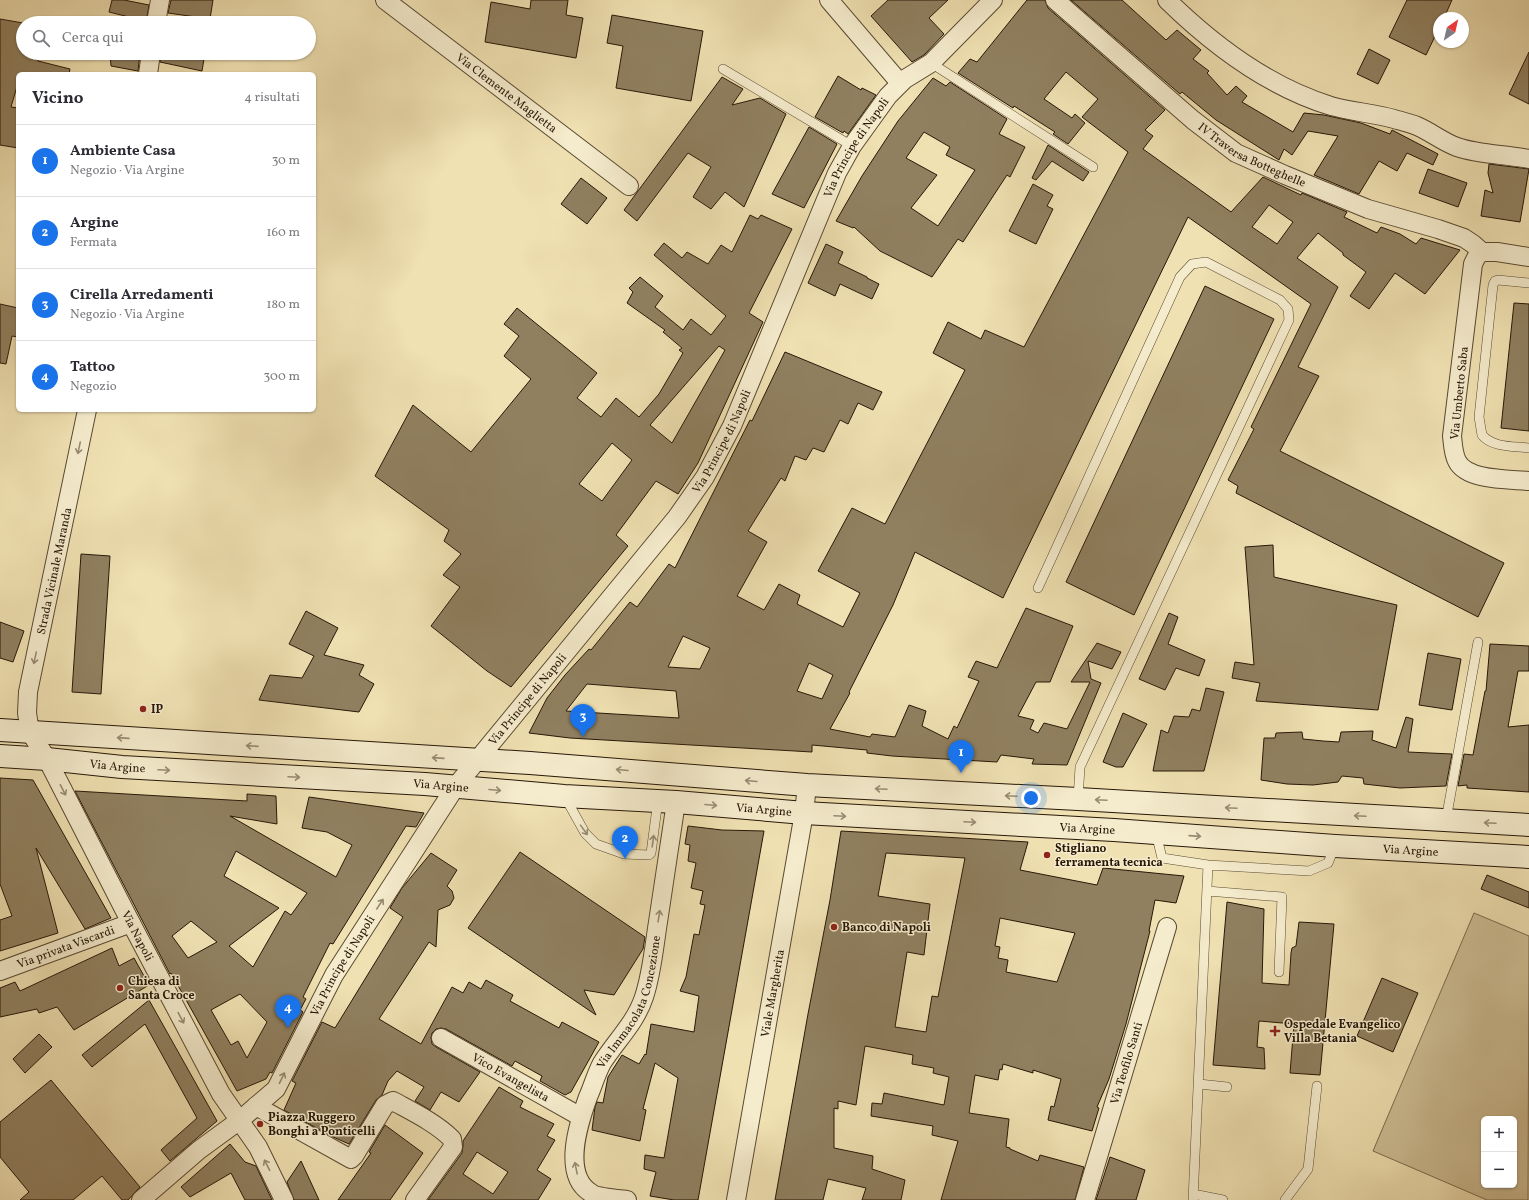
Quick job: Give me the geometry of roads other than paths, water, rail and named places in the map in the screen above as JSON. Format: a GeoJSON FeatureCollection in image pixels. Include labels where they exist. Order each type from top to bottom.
{"type":"FeatureCollection","features":[{"type":"Feature","properties":{"kind":"street"},"geometry":{"type":"LineString","coordinates":[[157,16],[160,0]]}},
{"type":"Feature","properties":{"kind":"street","name":"Via Clemente Maglietta"},"geometry":{"type":"LineString","coordinates":[[385,0],[629,186]]}},
{"type":"Feature","properties":{"kind":"street"},"geometry":{"type":"LineString","coordinates":[[829,0],[900,83]]}},
{"type":"Feature","properties":{"kind":"street","name":"Via Principe di Napoli"},"geometry":{"type":"LineString","coordinates":[[141,1200],[199,1150],[240,1120],[276,1089],[334,975],[456,786],[677,517],[705,477],[732,426],[837,173],[852,146],[888,96],[900,83],[911,74],[931,63],[993,0]]}},
{"type":"Feature","properties":{"kind":"street","name":"IV Traversa Botteghelle"},"geometry":{"type":"LineString","coordinates":[[1055,0],[1193,120],[1236,153],[1285,175],[1368,208],[1464,238],[1482,252]]}},
{"type":"Feature","properties":{"kind":"street"},"geometry":{"type":"LineString","coordinates":[[1167,0],[1220,45],[1257,72],[1292,91],[1332,106],[1367,112],[1417,126],[1457,147],[1482,153],[1529,159]]}},
{"type":"Feature","properties":{"kind":"street"},"geometry":{"type":"LineString","coordinates":[[148,72],[150,60]]}},
{"type":"Feature","properties":{"kind":"street"},"geometry":{"type":"LineString","coordinates":[[1482,252],[1497,252],[1529,257]]}},
{"type":"Feature","properties":{"kind":"street","name":"Via Umberto Saba"},"geometry":{"type":"LineString","coordinates":[[1482,252],[1477,256],[1473,264],[1452,436],[1454,452],[1457,461],[1470,473],[1480,476],[1529,481]]}},
{"type":"Feature","properties":{"kind":"street","name":"Strada Vicinale Maranda"},"geometry":{"type":"LineString","coordinates":[[30,732],[27,713],[27,697],[87,412]]}},
{"type":"Feature","properties":{"kind":"street"},"geometry":{"type":"LineString","coordinates":[[0,730],[477,761],[530,763],[807,785],[1078,799],[1529,826]]}},
{"type":"Feature","properties":{"kind":"street","name":"Via Napoli"},"geometry":{"type":"LineString","coordinates":[[30,732],[47,759],[221,1094],[258,1146],[284,1200]]}},
{"type":"Feature","properties":{"kind":"street","name":"Via Argine"},"geometry":{"type":"LineString","coordinates":[[0,756],[47,759],[122,767],[456,786],[564,796],[667,801],[804,813],[1156,833],[1336,846],[1529,857]]}},
{"type":"Feature","properties":{"kind":"street","name":"Viale Margherita"},"geometry":{"type":"LineString","coordinates":[[736,1200],[804,813],[807,785]]}},
{"type":"Feature","properties":{"kind":"street","name":"Via Immacolata Concezione"},"geometry":{"type":"LineString","coordinates":[[626,1200],[585,1197],[584,1187],[578,1176],[574,1158],[576,1135],[596,1075],[602,1064],[630,1025],[644,998],[652,959],[667,801]]}},
{"type":"Feature","properties":{"kind":"street","name":"Via privata Viscardi"},"geometry":{"type":"LineString","coordinates":[[0,971],[131,923]]}},
{"type":"Feature","properties":{"kind":"street","name":"Via Teofilo Santi"},"geometry":{"type":"LineString","coordinates":[[1085,1200],[1167,927]]}},
{"type":"Feature","properties":{"kind":"street","name":"Vico Evangelista"},"geometry":{"type":"LineString","coordinates":[[441,1038],[581,1117]]}},
{"type":"Feature","properties":{"kind":"street"},"geometry":{"type":"LineString","coordinates":[[256,1106],[351,1159],[385,1105],[393,1101],[409,1110],[446,1132],[452,1139],[453,1143],[453,1147],[415,1200]]}},
{"type":"Feature","properties":{"kind":"lane"},"geometry":{"type":"LineString","coordinates":[[931,63],[1093,167]]}},
{"type":"Feature","properties":{"kind":"lane"},"geometry":{"type":"LineString","coordinates":[[723,69],[852,146]]}},
{"type":"Feature","properties":{"kind":"lane"},"geometry":{"type":"LineString","coordinates":[[1038,588],[1180,277],[1192,264],[1206,262],[1280,300],[1288,309],[1289,320],[1080,767],[1078,799]]}},
{"type":"Feature","properties":{"kind":"lane","name":"Via Umberto Saba"},"geometry":{"type":"LineString","coordinates":[[1529,284],[1498,280],[1495,281],[1493,285],[1479,417],[1480,430],[1484,438],[1496,444],[1529,448]]}},
{"type":"Feature","properties":{"kind":"lane"},"geometry":{"type":"LineString","coordinates":[[1446,821],[1478,642]]}},
{"type":"Feature","properties":{"kind":"lane"},"geometry":{"type":"LineString","coordinates":[[564,796],[584,832],[596,844],[624,854],[649,855],[651,853],[667,801]]}},
{"type":"Feature","properties":{"kind":"lane"},"geometry":{"type":"LineString","coordinates":[[1156,833],[1162,858],[1208,865],[1309,871],[1328,863],[1336,846]]}},
{"type":"Feature","properties":{"kind":"lane"},"geometry":{"type":"LineString","coordinates":[[1208,865],[1193,1197],[1223,1200]]}},
{"type":"Feature","properties":{"kind":"lane"},"geometry":{"type":"LineString","coordinates":[[1207,891],[1282,897],[1279,972]]}},
{"type":"Feature","properties":{"kind":"lane"},"geometry":{"type":"LineString","coordinates":[[1199,1084],[1227,1087]]}},
{"type":"Feature","properties":{"kind":"lane"},"geometry":{"type":"LineString","coordinates":[[1285,1200],[1308,1169],[1317,1086]]}},
{"type":"Feature","properties":{"kind":"place","name":"IP"},"geometry":{"type":"Point","coordinates":[143,709]}},
{"type":"Feature","properties":{"kind":"place","name":"Cirella Arredamenti"},"geometry":{"type":"Point","coordinates":[583,737]}},
{"type":"Feature","properties":{"kind":"place","name":"Ambiente Casa"},"geometry":{"type":"Point","coordinates":[961,773]}},
{"type":"Feature","properties":{"kind":"place","name":"Stigliano ferramenta tecnica"},"geometry":{"type":"Point","coordinates":[1047,855]}},
{"type":"Feature","properties":{"kind":"place","name":"Argine"},"geometry":{"type":"Point","coordinates":[625,859]}},
{"type":"Feature","properties":{"kind":"place","name":"Banco di Napoli"},"geometry":{"type":"Point","coordinates":[834,927]}},
{"type":"Feature","properties":{"kind":"place","name":"Chiesa di Santa Croce"},"geometry":{"type":"Point","coordinates":[120,988]}},
{"type":"Feature","properties":{"kind":"place","name":"Tattoo"},"geometry":{"type":"Point","coordinates":[288,1028]}},
{"type":"Feature","properties":{"kind":"place","name":"Ospedale Evangelico Villa Betania"},"geometry":{"type":"Point","coordinates":[1275,1031]}},
{"type":"Feature","properties":{"kind":"place","name":"Piazza Ruggero Bonghi a Ponticelli"},"geometry":{"type":"Point","coordinates":[260,1124]}}]}
